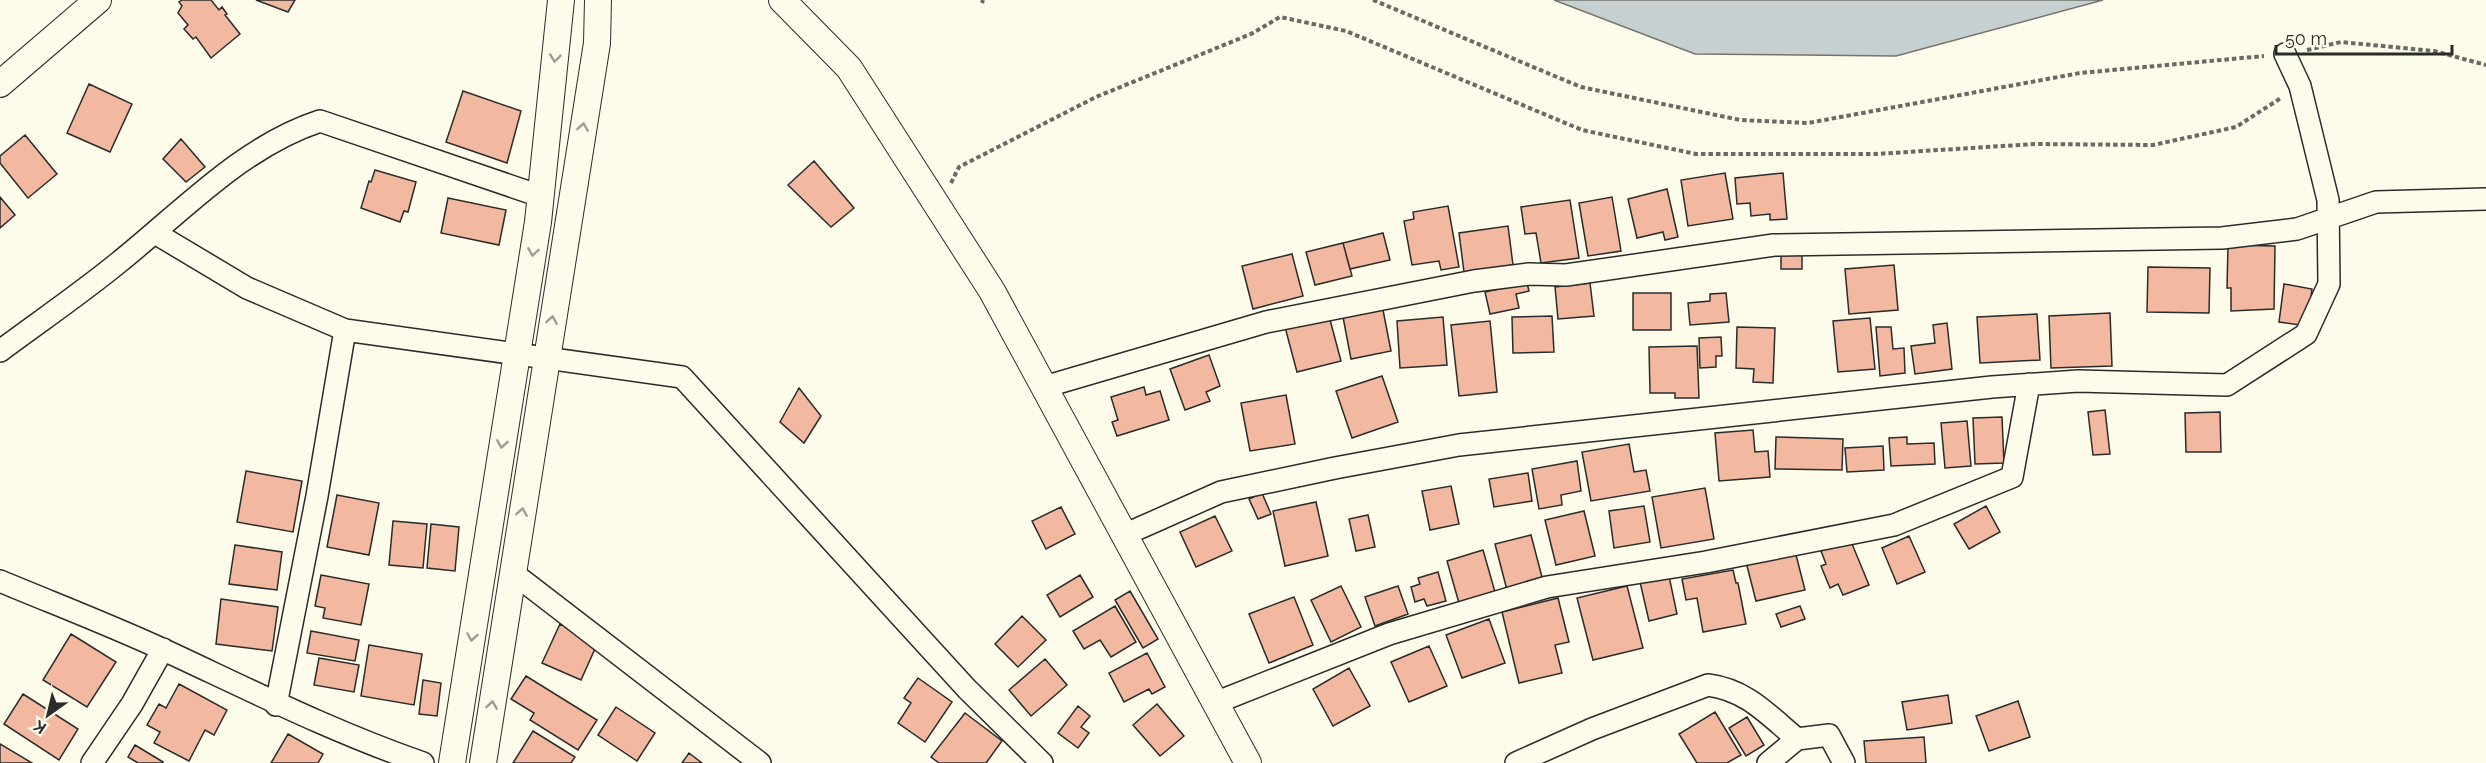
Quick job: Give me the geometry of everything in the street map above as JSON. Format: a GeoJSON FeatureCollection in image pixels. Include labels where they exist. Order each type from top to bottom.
{"type":"FeatureCollection","features":[{"type":"Feature","properties":{"kind":"street"},"geometry":{"type":"LineString","coordinates":[[0,84],[98,0]]}},
{"type":"Feature","properties":{"kind":"street"},"geometry":{"type":"LineString","coordinates":[[452,763],[540,196],[561,0]]}},
{"type":"Feature","properties":{"kind":"street"},"geometry":{"type":"LineString","coordinates":[[483,763],[597,43],[598,0]]}},
{"type":"Feature","properties":{"kind":"street"},"geometry":{"type":"LineString","coordinates":[[782,0],[849,68],[992,291],[1248,763]]}},
{"type":"Feature","properties":{"kind":"street"},"geometry":{"type":"LineString","coordinates":[[1124,535],[1221,492],[1335,468],[1459,446],[2029,384],[2078,381],[2227,385],[2306,334],[2329,284],[2328,200],[2300,86],[2285,54]]}},
{"type":"Feature","properties":{"kind":"street"},"geometry":{"type":"LineString","coordinates":[[0,351],[155,233],[236,165],[293,130],[320,121],[540,196]]}},
{"type":"Feature","properties":{"kind":"street"},"geometry":{"type":"LineString","coordinates":[[1044,387],[1266,322],[1474,281],[1529,274],[1566,275],[1774,245],[2222,238],[2297,229],[2376,202],[2486,199]]}},
{"type":"Feature","properties":{"kind":"street"},"geometry":{"type":"LineString","coordinates":[[155,233],[247,288],[345,330],[682,376],[968,689],[1042,763]]}},
{"type":"Feature","properties":{"kind":"street"},"geometry":{"type":"LineString","coordinates":[[276,705],[317,496],[345,330]]}},
{"type":"Feature","properties":{"kind":"street"},"geometry":{"type":"LineString","coordinates":[[1215,703],[1389,634],[1547,587],[1706,562],[1894,525],[2012,477],[2029,384]]}},
{"type":"Feature","properties":{"kind":"street"},"geometry":{"type":"LineString","coordinates":[[513,573],[760,763]]}},
{"type":"Feature","properties":{"kind":"street"},"geometry":{"type":"LineString","coordinates":[[0,581],[163,649],[276,705],[358,741],[423,763]]}},
{"type":"Feature","properties":{"kind":"street"},"geometry":{"type":"LineString","coordinates":[[92,763],[132,704],[163,649]]}},
{"type":"Feature","properties":{"kind":"street"},"geometry":{"type":"LineString","coordinates":[[1516,763],[1592,729],[1708,685],[1728,687],[1742,694],[1797,739]]}},
{"type":"Feature","properties":{"kind":"street"},"geometry":{"type":"LineString","coordinates":[[1768,763],[1797,739],[1829,735],[1844,763]]}},
{"type":"Feature","properties":{"kind":"path"},"geometry":{"type":"LineString","coordinates":[[1373,0],[1581,87],[1752,120],[1808,123],[2080,73],[2285,54],[2341,42],[2434,51],[2486,64]]}},
{"type":"Feature","properties":{"kind":"path"},"geometry":{"type":"LineString","coordinates":[[938,208],[959,167],[1096,97],[1251,34],[1280,17],[1346,31],[1582,130],[1696,154],[1875,154],[2035,144],[2153,145],[2236,127],[2300,86]]}},
{"type":"Feature","properties":{"kind":"shaded area"},"geometry":{"type":"Polygon","coordinates":[[[1554,0],[2103,0],[1896,56],[1695,54],[1554,0]]]}},
{"type":"Feature","properties":{"kind":"building"},"geometry":{"type":"Polygon","coordinates":[[[182,0],[211,0],[219,10],[222,7],[227,14],[225,15],[240,34],[211,58],[196,37],[193,39],[184,29],[188,25],[178,13],[182,6],[179,2],[182,0]]]}},
{"type":"Feature","properties":{"kind":"building"},"geometry":{"type":"Polygon","coordinates":[[[256,0],[295,0],[288,12],[256,0]]]}},
{"type":"Feature","properties":{"kind":"building"},"geometry":{"type":"Polygon","coordinates":[[[89,84],[132,104],[110,152],[67,133],[89,84]]]}},
{"type":"Feature","properties":{"kind":"building"},"geometry":{"type":"Polygon","coordinates":[[[463,91],[521,111],[507,163],[446,142],[463,91]]]}},
{"type":"Feature","properties":{"kind":"building"},"geometry":{"type":"Polygon","coordinates":[[[25,135],[57,174],[28,198],[0,163],[0,156],[25,135]]]}},
{"type":"Feature","properties":{"kind":"building"},"geometry":{"type":"Polygon","coordinates":[[[181,139],[205,167],[186,182],[163,159],[181,139]]]}},
{"type":"Feature","properties":{"kind":"building"},"geometry":{"type":"Polygon","coordinates":[[[814,161],[854,208],[831,227],[788,185],[814,161]]]}},
{"type":"Feature","properties":{"kind":"building"},"geometry":{"type":"Polygon","coordinates":[[[375,170],[416,182],[408,212],[404,211],[400,222],[361,208],[369,181],[371,182],[375,170]]]}},
{"type":"Feature","properties":{"kind":"building"},"geometry":{"type":"Polygon","coordinates":[[[1725,173],[1733,219],[1688,226],[1681,180],[1725,173]]]}},
{"type":"Feature","properties":{"kind":"building"},"geometry":{"type":"Polygon","coordinates":[[[1783,173],[1787,219],[1770,220],[1770,214],[1751,216],[1750,203],[1737,204],[1735,178],[1783,173]]]}},
{"type":"Feature","properties":{"kind":"building"},"geometry":{"type":"Polygon","coordinates":[[[1667,189],[1678,237],[1665,240],[1663,232],[1637,238],[1628,199],[1667,189]]]}},
{"type":"Feature","properties":{"kind":"building"},"geometry":{"type":"Polygon","coordinates":[[[0,197],[15,215],[0,228],[0,197]]]}},
{"type":"Feature","properties":{"kind":"building"},"geometry":{"type":"Polygon","coordinates":[[[1612,197],[1621,251],[1588,256],[1579,203],[1612,197]]]}},
{"type":"Feature","properties":{"kind":"building"},"geometry":{"type":"Polygon","coordinates":[[[448,198],[506,210],[499,245],[441,233],[448,198]]]}},
{"type":"Feature","properties":{"kind":"building"},"geometry":{"type":"Polygon","coordinates":[[[1570,200],[1579,258],[1541,263],[1536,233],[1525,234],[1521,207],[1570,200]]]}},
{"type":"Feature","properties":{"kind":"building"},"geometry":{"type":"Polygon","coordinates":[[[1448,206],[1459,267],[1441,270],[1439,261],[1412,265],[1404,221],[1414,219],[1413,212],[1448,206]]]}},
{"type":"Feature","properties":{"kind":"building"},"geometry":{"type":"Polygon","coordinates":[[[1508,226],[1513,265],[1464,272],[1459,233],[1508,226]]]}},
{"type":"Feature","properties":{"kind":"building"},"geometry":{"type":"Polygon","coordinates":[[[1383,233],[1390,260],[1350,269],[1343,243],[1383,233]]]}},
{"type":"Feature","properties":{"kind":"building"},"geometry":{"type":"Polygon","coordinates":[[[1343,243],[1352,276],[1315,285],[1306,252],[1343,243]]]}},
{"type":"Feature","properties":{"kind":"building"},"geometry":{"type":"Polygon","coordinates":[[[2228,245],[2275,246],[2274,309],[2231,311],[2231,288],[2227,288],[2228,245]]]}},
{"type":"Feature","properties":{"kind":"building"},"geometry":{"type":"Polygon","coordinates":[[[1292,254],[1303,296],[1253,309],[1242,266],[1292,254]]]}},
{"type":"Feature","properties":{"kind":"building"},"geometry":{"type":"Polygon","coordinates":[[[1781,255],[1802,255],[1802,269],[1781,269],[1781,255]]]}},
{"type":"Feature","properties":{"kind":"building"},"geometry":{"type":"Polygon","coordinates":[[[1894,265],[1898,310],[1849,314],[1845,269],[1894,265]]]}},
{"type":"Feature","properties":{"kind":"building"},"geometry":{"type":"Polygon","coordinates":[[[2148,267],[2210,268],[2209,313],[2147,312],[2148,267]]]}},
{"type":"Feature","properties":{"kind":"building"},"geometry":{"type":"Polygon","coordinates":[[[1527,283],[1529,291],[1516,294],[1519,308],[1490,314],[1485,292],[1527,283]]]}},
{"type":"Feature","properties":{"kind":"building"},"geometry":{"type":"Polygon","coordinates":[[[1590,283],[1594,316],[1558,319],[1555,287],[1590,283]]]}},
{"type":"Feature","properties":{"kind":"building"},"geometry":{"type":"Polygon","coordinates":[[[2284,284],[2312,289],[2307,326],[2279,322],[2284,284]]]}},
{"type":"Feature","properties":{"kind":"building"},"geometry":{"type":"Polygon","coordinates":[[[1633,293],[1671,293],[1671,330],[1633,330],[1633,293]]]}},
{"type":"Feature","properties":{"kind":"building"},"geometry":{"type":"Polygon","coordinates":[[[1726,293],[1729,322],[1690,325],[1688,303],[1710,301],[1710,294],[1726,293]]]}},
{"type":"Feature","properties":{"kind":"building"},"geometry":{"type":"Polygon","coordinates":[[[1383,310],[1391,351],[1351,359],[1343,317],[1383,310]]]}},
{"type":"Feature","properties":{"kind":"building"},"geometry":{"type":"Polygon","coordinates":[[[2110,313],[2112,366],[2051,368],[2049,316],[2110,313]]]}},
{"type":"Feature","properties":{"kind":"building"},"geometry":{"type":"Polygon","coordinates":[[[2037,314],[2040,360],[1980,363],[1977,317],[2037,314]]]}},
{"type":"Feature","properties":{"kind":"building"},"geometry":{"type":"Polygon","coordinates":[[[1329,316],[1341,361],[1297,372],[1285,327],[1329,316]]]}},
{"type":"Feature","properties":{"kind":"building"},"geometry":{"type":"Polygon","coordinates":[[[1552,316],[1554,352],[1513,353],[1512,317],[1552,316]]]}},
{"type":"Feature","properties":{"kind":"building"},"geometry":{"type":"Polygon","coordinates":[[[1443,317],[1447,365],[1400,368],[1397,321],[1443,317]]]}},
{"type":"Feature","properties":{"kind":"building"},"geometry":{"type":"Polygon","coordinates":[[[1870,318],[1875,369],[1838,372],[1833,321],[1870,318]]]}},
{"type":"Feature","properties":{"kind":"building"},"geometry":{"type":"Polygon","coordinates":[[[1490,321],[1497,392],[1459,396],[1451,325],[1490,321]]]}},
{"type":"Feature","properties":{"kind":"building"},"geometry":{"type":"Polygon","coordinates":[[[1947,323],[1952,369],[1915,374],[1911,346],[1935,343],[1933,325],[1947,323]]]}},
{"type":"Feature","properties":{"kind":"building"},"geometry":{"type":"Polygon","coordinates":[[[1737,327],[1775,328],[1773,383],[1753,382],[1754,369],[1736,368],[1737,327]]]}},
{"type":"Feature","properties":{"kind":"building"},"geometry":{"type":"Polygon","coordinates":[[[1876,327],[1891,327],[1893,349],[1904,348],[1905,373],[1880,376],[1876,327]]]}},
{"type":"Feature","properties":{"kind":"building"},"geometry":{"type":"Polygon","coordinates":[[[1721,337],[1722,356],[1716,356],[1716,367],[1700,368],[1699,338],[1721,337]]]}},
{"type":"Feature","properties":{"kind":"building"},"geometry":{"type":"Polygon","coordinates":[[[1697,346],[1699,398],[1675,398],[1675,393],[1650,393],[1649,347],[1697,346]]]}},
{"type":"Feature","properties":{"kind":"building"},"geometry":{"type":"Polygon","coordinates":[[[1209,355],[1220,386],[1206,392],[1210,401],[1185,410],[1170,369],[1209,355]]]}},
{"type":"Feature","properties":{"kind":"building"},"geometry":{"type":"Polygon","coordinates":[[[1382,376],[1398,422],[1352,438],[1336,391],[1382,376]]]}},
{"type":"Feature","properties":{"kind":"building"},"geometry":{"type":"Polygon","coordinates":[[[1144,387],[1146,395],[1160,391],[1169,420],[1117,436],[1112,422],[1118,420],[1111,397],[1144,387]]]}},
{"type":"Feature","properties":{"kind":"building"},"geometry":{"type":"Polygon","coordinates":[[[799,388],[821,416],[804,443],[780,422],[799,388]]]}},
{"type":"Feature","properties":{"kind":"building"},"geometry":{"type":"Polygon","coordinates":[[[1286,395],[1295,444],[1250,451],[1241,403],[1286,395]]]}},
{"type":"Feature","properties":{"kind":"building"},"geometry":{"type":"Polygon","coordinates":[[[2105,410],[2110,454],[2093,455],[2088,412],[2105,410]]]}},
{"type":"Feature","properties":{"kind":"building"},"geometry":{"type":"Polygon","coordinates":[[[2220,412],[2221,452],[2186,452],[2185,413],[2220,412]]]}},
{"type":"Feature","properties":{"kind":"building"},"geometry":{"type":"Polygon","coordinates":[[[2002,417],[2004,463],[1975,464],[1973,418],[2002,417]]]}},
{"type":"Feature","properties":{"kind":"building"},"geometry":{"type":"Polygon","coordinates":[[[1967,421],[1971,466],[1945,468],[1941,423],[1967,421]]]}},
{"type":"Feature","properties":{"kind":"building"},"geometry":{"type":"Polygon","coordinates":[[[1753,430],[1755,452],[1768,451],[1770,477],[1719,481],[1715,433],[1753,430]]]}},
{"type":"Feature","properties":{"kind":"building"},"geometry":{"type":"Polygon","coordinates":[[[1776,437],[1843,439],[1842,470],[1775,469],[1776,437]]]}},
{"type":"Feature","properties":{"kind":"building"},"geometry":{"type":"Polygon","coordinates":[[[1907,437],[1907,444],[1934,443],[1935,464],[1891,466],[1889,438],[1907,437]]]}},
{"type":"Feature","properties":{"kind":"building"},"geometry":{"type":"Polygon","coordinates":[[[1629,444],[1634,472],[1646,470],[1650,491],[1591,501],[1582,452],[1629,444]]]}},
{"type":"Feature","properties":{"kind":"building"},"geometry":{"type":"Polygon","coordinates":[[[1883,446],[1884,470],[1847,472],[1845,448],[1883,446]]]}},
{"type":"Feature","properties":{"kind":"building"},"geometry":{"type":"Polygon","coordinates":[[[1577,461],[1581,491],[1561,495],[1562,505],[1539,509],[1532,469],[1577,461]]]}},
{"type":"Feature","properties":{"kind":"building"},"geometry":{"type":"Polygon","coordinates":[[[246,471],[302,481],[293,532],[237,522],[246,471]]]}},
{"type":"Feature","properties":{"kind":"building"},"geometry":{"type":"Polygon","coordinates":[[[1528,473],[1532,501],[1494,507],[1489,479],[1528,473]]]}},
{"type":"Feature","properties":{"kind":"building"},"geometry":{"type":"Polygon","coordinates":[[[1451,486],[1459,524],[1430,530],[1422,491],[1451,486]]]}},
{"type":"Feature","properties":{"kind":"building"},"geometry":{"type":"Polygon","coordinates":[[[1705,488],[1714,539],[1661,548],[1652,497],[1705,488]]]}},
{"type":"Feature","properties":{"kind":"building"},"geometry":{"type":"Polygon","coordinates":[[[1262,493],[1271,514],[1258,519],[1249,499],[1262,493]]]}},
{"type":"Feature","properties":{"kind":"building"},"geometry":{"type":"Polygon","coordinates":[[[337,495],[379,503],[369,555],[327,547],[337,495]]]}},
{"type":"Feature","properties":{"kind":"building"},"geometry":{"type":"Polygon","coordinates":[[[1316,502],[1328,556],[1285,566],[1273,511],[1316,502]]]}},
{"type":"Feature","properties":{"kind":"building"},"geometry":{"type":"Polygon","coordinates":[[[1644,506],[1650,542],[1614,548],[1609,511],[1644,506]]]}},
{"type":"Feature","properties":{"kind":"building"},"geometry":{"type":"Polygon","coordinates":[[[1986,506],[2000,532],[1969,549],[1954,524],[1986,506]]]}},
{"type":"Feature","properties":{"kind":"building"},"geometry":{"type":"Polygon","coordinates":[[[1061,507],[1075,534],[1046,549],[1032,521],[1061,507]]]}},
{"type":"Feature","properties":{"kind":"building"},"geometry":{"type":"Polygon","coordinates":[[[1584,511],[1595,556],[1556,565],[1545,520],[1584,511]]]}},
{"type":"Feature","properties":{"kind":"building"},"geometry":{"type":"Polygon","coordinates":[[[1368,515],[1375,547],[1356,551],[1349,519],[1368,515]]]}},
{"type":"Feature","properties":{"kind":"building"},"geometry":{"type":"Polygon","coordinates":[[[1215,516],[1232,551],[1196,567],[1180,532],[1215,516]]]}},
{"type":"Feature","properties":{"kind":"building"},"geometry":{"type":"Polygon","coordinates":[[[393,521],[427,524],[423,568],[389,565],[393,521]]]}},
{"type":"Feature","properties":{"kind":"building"},"geometry":{"type":"Polygon","coordinates":[[[431,524],[459,527],[455,571],[427,568],[431,524]]]}},
{"type":"Feature","properties":{"kind":"building"},"geometry":{"type":"Polygon","coordinates":[[[1531,535],[1543,581],[1507,590],[1495,544],[1531,535]]]}},
{"type":"Feature","properties":{"kind":"building"},"geometry":{"type":"Polygon","coordinates":[[[1909,536],[1925,572],[1897,584],[1882,548],[1909,536]]]}},
{"type":"Feature","properties":{"kind":"building"},"geometry":{"type":"Polygon","coordinates":[[[1850,539],[1869,585],[1843,595],[1838,584],[1830,588],[1821,566],[1826,564],[1821,551],[1850,539]]]}},
{"type":"Feature","properties":{"kind":"building"},"geometry":{"type":"Polygon","coordinates":[[[235,545],[282,552],[277,590],[229,584],[235,545]]]}},
{"type":"Feature","properties":{"kind":"building"},"geometry":{"type":"Polygon","coordinates":[[[1483,550],[1495,592],[1459,603],[1447,561],[1483,550]]]}},
{"type":"Feature","properties":{"kind":"building"},"geometry":{"type":"Polygon","coordinates":[[[1795,551],[1805,590],[1756,601],[1746,562],[1795,551]]]}},
{"type":"Feature","properties":{"kind":"building"},"geometry":{"type":"Polygon","coordinates":[[[1733,570],[1736,583],[1738,583],[1746,624],[1703,632],[1697,598],[1686,600],[1682,579],[1733,570]]]}},
{"type":"Feature","properties":{"kind":"building"},"geometry":{"type":"Polygon","coordinates":[[[1438,572],[1446,601],[1427,606],[1424,599],[1415,602],[1411,587],[1420,584],[1418,578],[1438,572]]]}},
{"type":"Feature","properties":{"kind":"building"},"geometry":{"type":"Polygon","coordinates":[[[321,575],[369,584],[361,625],[323,618],[325,608],[315,606],[321,575]]]}},
{"type":"Feature","properties":{"kind":"building"},"geometry":{"type":"Polygon","coordinates":[[[1080,575],[1093,597],[1060,617],[1047,595],[1080,575]]]}},
{"type":"Feature","properties":{"kind":"building"},"geometry":{"type":"Polygon","coordinates":[[[1669,576],[1677,614],[1649,621],[1640,582],[1669,576]]]}},
{"type":"Feature","properties":{"kind":"building"},"geometry":{"type":"Polygon","coordinates":[[[1341,586],[1361,627],[1331,642],[1311,600],[1341,586]]]}},
{"type":"Feature","properties":{"kind":"building"},"geometry":{"type":"Polygon","coordinates":[[[1398,586],[1408,614],[1375,626],[1365,597],[1398,586]]]}},
{"type":"Feature","properties":{"kind":"building"},"geometry":{"type":"Polygon","coordinates":[[[1627,586],[1643,648],[1593,660],[1577,598],[1627,586]]]}},
{"type":"Feature","properties":{"kind":"building"},"geometry":{"type":"Polygon","coordinates":[[[1130,591],[1158,639],[1143,648],[1115,600],[1130,591]]]}},
{"type":"Feature","properties":{"kind":"building"},"geometry":{"type":"Polygon","coordinates":[[[1294,597],[1313,645],[1269,663],[1249,614],[1294,597]]]}},
{"type":"Feature","properties":{"kind":"building"},"geometry":{"type":"Polygon","coordinates":[[[1558,598],[1569,642],[1555,645],[1562,673],[1519,683],[1502,612],[1558,598]]]}},
{"type":"Feature","properties":{"kind":"building"},"geometry":{"type":"Polygon","coordinates":[[[221,599],[278,607],[272,651],[216,644],[221,599]]]}},
{"type":"Feature","properties":{"kind":"building"},"geometry":{"type":"Polygon","coordinates":[[[1115,606],[1136,642],[1111,657],[1100,640],[1084,649],[1073,631],[1115,606]]]}},
{"type":"Feature","properties":{"kind":"building"},"geometry":{"type":"Polygon","coordinates":[[[1800,606],[1805,619],[1781,627],[1776,614],[1800,606]]]}},
{"type":"Feature","properties":{"kind":"building"},"geometry":{"type":"Polygon","coordinates":[[[1022,616],[1046,640],[1018,667],[995,644],[1022,616]]]}},
{"type":"Feature","properties":{"kind":"building"},"geometry":{"type":"Polygon","coordinates":[[[1489,619],[1505,663],[1462,678],[1446,635],[1489,619]]]}},
{"type":"Feature","properties":{"kind":"building"},"geometry":{"type":"Polygon","coordinates":[[[560,624],[598,642],[581,680],[542,663],[560,624]]]}},
{"type":"Feature","properties":{"kind":"building"},"geometry":{"type":"Polygon","coordinates":[[[311,631],[359,640],[355,661],[307,653],[311,631]]]}},
{"type":"Feature","properties":{"kind":"building"},"geometry":{"type":"Polygon","coordinates":[[[71,634],[116,662],[87,707],[43,680],[71,634]]]}},
{"type":"Feature","properties":{"kind":"building"},"geometry":{"type":"Polygon","coordinates":[[[369,645],[422,654],[414,705],[361,696],[369,645]]]}},
{"type":"Feature","properties":{"kind":"building"},"geometry":{"type":"Polygon","coordinates":[[[1429,646],[1447,686],[1409,702],[1391,662],[1429,646]]]}},
{"type":"Feature","properties":{"kind":"building"},"geometry":{"type":"Polygon","coordinates":[[[1147,653],[1165,687],[1152,694],[1149,689],[1124,702],[1109,673],[1147,653]]]}},
{"type":"Feature","properties":{"kind":"building"},"geometry":{"type":"Polygon","coordinates":[[[319,658],[359,665],[354,692],[314,685],[319,658]]]}},
{"type":"Feature","properties":{"kind":"building"},"geometry":{"type":"Polygon","coordinates":[[[1045,659],[1067,685],[1031,716],[1009,690],[1045,659]]]}},
{"type":"Feature","properties":{"kind":"building"},"geometry":{"type":"Polygon","coordinates":[[[1349,668],[1370,706],[1333,726],[1313,689],[1349,668]]]}},
{"type":"Feature","properties":{"kind":"building"},"geometry":{"type":"Polygon","coordinates":[[[526,676],[597,720],[578,750],[530,720],[534,713],[511,699],[526,676]]]}},
{"type":"Feature","properties":{"kind":"building"},"geometry":{"type":"Polygon","coordinates":[[[918,678],[952,702],[925,742],[898,723],[911,703],[904,698],[918,678]]]}},
{"type":"Feature","properties":{"kind":"building"},"geometry":{"type":"Polygon","coordinates":[[[423,680],[441,683],[437,716],[419,714],[423,680]]]}},
{"type":"Feature","properties":{"kind":"building"},"geometry":{"type":"Polygon","coordinates":[[[179,684],[227,710],[214,735],[205,730],[189,761],[154,743],[160,732],[147,725],[159,704],[166,708],[179,684]]]}},
{"type":"Feature","properties":{"kind":"building"},"geometry":{"type":"Polygon","coordinates":[[[23,694],[78,729],[59,760],[4,724],[23,694]]]}},
{"type":"Feature","properties":{"kind":"building"},"geometry":{"type":"Polygon","coordinates":[[[1948,695],[1952,723],[1907,730],[1902,702],[1948,695]]]}},
{"type":"Feature","properties":{"kind":"building"},"geometry":{"type":"Polygon","coordinates":[[[2018,701],[2030,737],[1989,751],[1976,716],[2018,701]]]}},
{"type":"Feature","properties":{"kind":"building"},"geometry":{"type":"Polygon","coordinates":[[[1157,704],[1184,736],[1160,756],[1133,725],[1157,704]]]}},
{"type":"Feature","properties":{"kind":"building"},"geometry":{"type":"Polygon","coordinates":[[[1078,706],[1090,716],[1081,727],[1089,733],[1078,748],[1058,733],[1078,706]]]}},
{"type":"Feature","properties":{"kind":"building"},"geometry":{"type":"Polygon","coordinates":[[[616,707],[655,733],[637,761],[598,735],[616,707]]]}},
{"type":"Feature","properties":{"kind":"building"},"geometry":{"type":"Polygon","coordinates":[[[1715,712],[1741,755],[1727,763],[1697,763],[1679,734],[1715,712]]]}},
{"type":"Feature","properties":{"kind":"building"},"geometry":{"type":"Polygon","coordinates":[[[965,713],[1002,741],[986,763],[939,763],[931,757],[965,713]]]}},
{"type":"Feature","properties":{"kind":"building"},"geometry":{"type":"Polygon","coordinates":[[[1747,717],[1764,745],[1746,756],[1729,728],[1747,717]]]}},
{"type":"Feature","properties":{"kind":"building"},"geometry":{"type":"Polygon","coordinates":[[[533,731],[575,757],[571,763],[513,763],[533,731]]]}},
{"type":"Feature","properties":{"kind":"building"},"geometry":{"type":"Polygon","coordinates":[[[288,734],[323,754],[318,763],[271,763],[288,734]]]}},
{"type":"Feature","properties":{"kind":"building"},"geometry":{"type":"Polygon","coordinates":[[[1924,737],[1926,763],[1866,763],[1864,741],[1924,737]]]}},
{"type":"Feature","properties":{"kind":"building"},"geometry":{"type":"Polygon","coordinates":[[[0,744],[32,763],[0,763],[0,744]]]}},
{"type":"Feature","properties":{"kind":"building"},"geometry":{"type":"Polygon","coordinates":[[[135,745],[163,762],[138,763],[128,757],[135,745]]]}},
{"type":"Feature","properties":{"kind":"building"},"geometry":{"type":"Polygon","coordinates":[[[689,753],[702,763],[682,763],[689,753]]]}}]}
